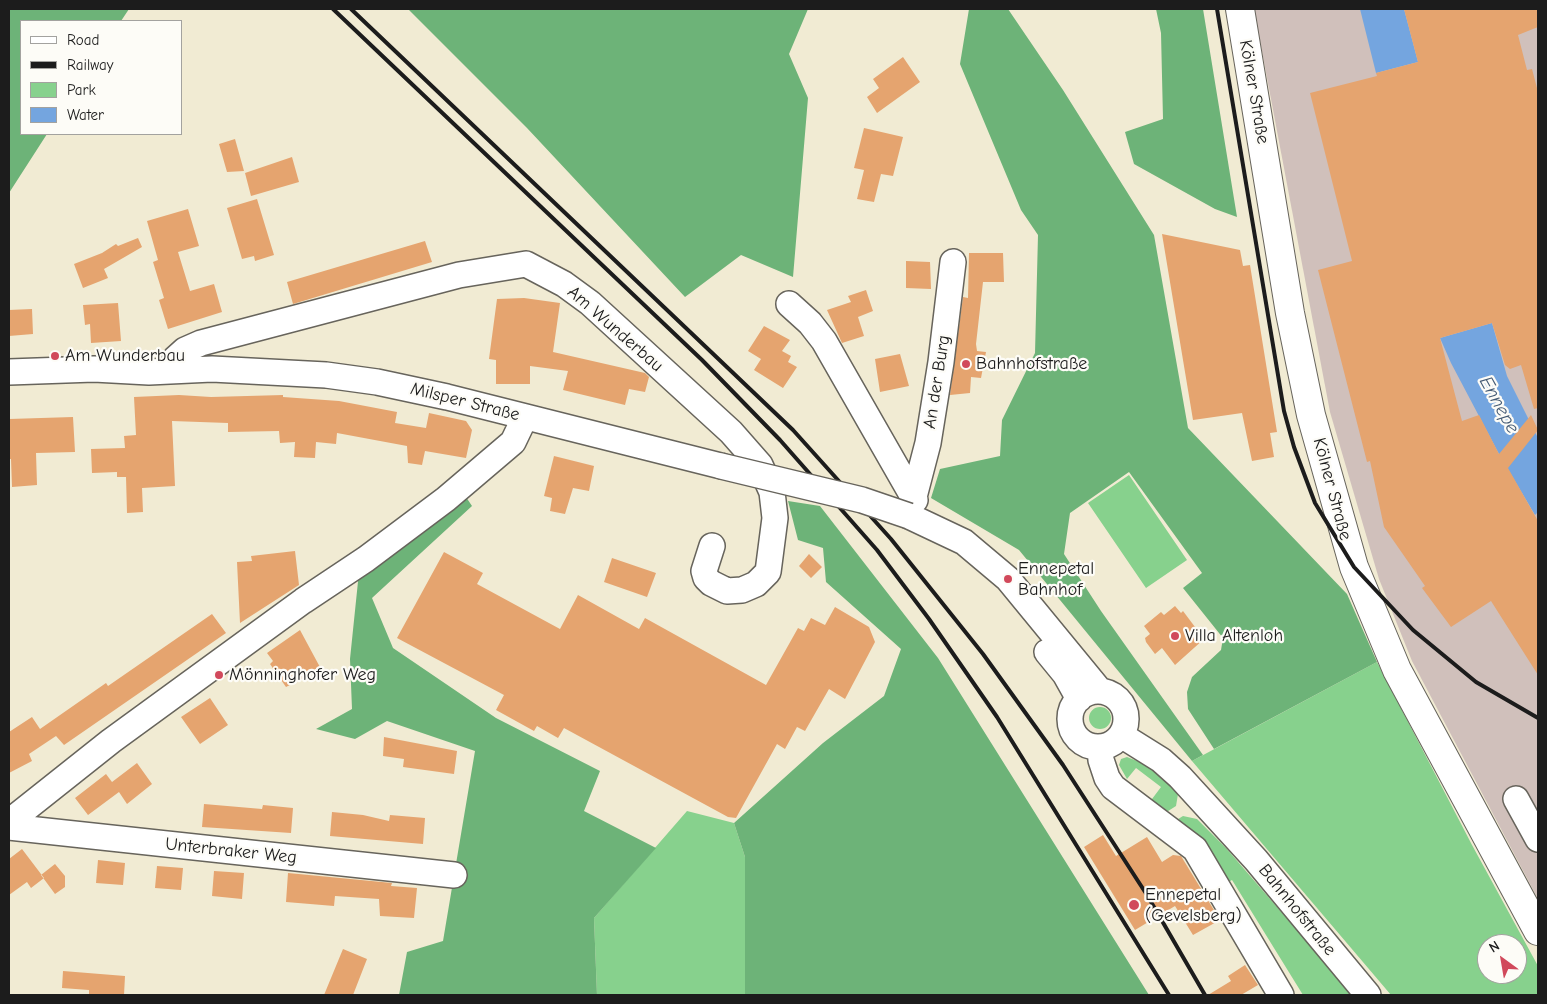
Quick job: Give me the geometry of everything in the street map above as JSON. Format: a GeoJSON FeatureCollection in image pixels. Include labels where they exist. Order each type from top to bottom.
{"type":"FeatureCollection","features":[{"type":"Feature","properties":{"kind":"main road","name":"Kölner Straße"},"geometry":{"type":"LineString","coordinates":[[1240,9],[1290,313],[1311,415],[1354,567],[1397,670],[1538,931]]}},
{"type":"Feature","properties":{"kind":"street","name":"An der Burg"},"geometry":{"type":"LineString","coordinates":[[912,508],[928,443],[953,262]]}},
{"type":"Feature","properties":{"kind":"street","name":"Am Wunderbau"},"geometry":{"type":"LineString","coordinates":[[173,371],[175,359],[185,350],[201,343],[459,275],[526,264],[564,284],[590,303],[731,432],[760,464],[772,492],[776,518],[768,572],[756,584],[742,590],[727,591],[711,583],[706,578],[704,571],[712,546]]}},
{"type":"Feature","properties":{"kind":"street"},"geometry":{"type":"LineString","coordinates":[[789,304],[810,323],[824,341],[912,508],[964,542],[1008,579],[1089,695],[1109,694],[1122,705],[1116,735],[1101,760],[1107,778],[1113,787],[1195,849],[1282,995]]}},
{"type":"Feature","properties":{"kind":"street","name":"Milsper Straße"},"geometry":{"type":"LineString","coordinates":[[9,372],[94,369],[173,371],[212,369],[326,375],[412,389],[852,498],[912,508]]}},
{"type":"Feature","properties":{"kind":"street"},"geometry":{"type":"LineString","coordinates":[[9,822],[111,741],[303,601],[366,559],[446,499],[513,442],[525,417]]}},
{"type":"Feature","properties":{"kind":"street","name":"Bahnhofstraße"},"geometry":{"type":"LineString","coordinates":[[1089,695],[1071,714],[1072,730],[1084,743],[1116,735],[1161,760],[1225,826],[1368,995]]}},
{"type":"Feature","properties":{"kind":"street"},"geometry":{"type":"LineString","coordinates":[[1516,799],[1538,839]]}},
{"type":"Feature","properties":{"kind":"street","name":"Unterbraker Weg"},"geometry":{"type":"LineString","coordinates":[[9,827],[454,875]]}},
{"type":"Feature","properties":{"kind":"shaded area"},"geometry":{"type":"Polygon","coordinates":[[[1254,9],[1538,9],[1538,899],[1412,661],[1379,579],[1330,412],[1254,9]]]}},
{"type":"Feature","properties":{"kind":"green space"},"geometry":{"type":"Polygon","coordinates":[[[9,9],[129,9],[122,20],[20,20],[20,135],[46,135],[9,193],[9,9]]]}},
{"type":"Feature","properties":{"kind":"green space"},"geometry":{"type":"Polygon","coordinates":[[[408,9],[808,9],[789,54],[808,98],[793,277],[741,255],[685,297],[527,128],[408,9]]]}},
{"type":"Feature","properties":{"kind":"green space"},"geometry":{"type":"Polygon","coordinates":[[[969,9],[1008,9],[1063,90],[1154,235],[1188,428],[1347,594],[1377,662],[1214,749],[1188,709],[1187,692],[1192,677],[1221,650],[1223,638],[1183,588],[1202,573],[1129,472],[1070,513],[1064,554],[1101,611],[1203,755],[1192,761],[1019,550],[931,498],[940,469],[1000,456],[1002,420],[1035,353],[1038,235],[1021,210],[960,64],[969,9]]]}},
{"type":"Feature","properties":{"kind":"green space"},"geometry":{"type":"Polygon","coordinates":[[[1156,9],[1203,9],[1237,217],[1215,209],[1134,164],[1125,132],[1163,119],[1161,33],[1156,9]]]}},
{"type":"Feature","properties":{"kind":"green space"},"geometry":{"type":"Polygon","coordinates":[[[1129,475],[1187,560],[1146,588],[1088,503],[1129,475]]]}},
{"type":"Feature","properties":{"kind":"green space"},"geometry":{"type":"Polygon","coordinates":[[[460,488],[472,506],[372,598],[393,648],[496,718],[600,771],[584,811],[656,848],[594,918],[597,995],[399,995],[407,952],[443,941],[475,751],[387,721],[355,739],[316,729],[352,709],[350,659],[359,572],[460,488]]]}},
{"type":"Feature","properties":{"kind":"green space"},"geometry":{"type":"Polygon","coordinates":[[[788,501],[820,506],[938,658],[1149,995],[745,995],[745,857],[734,823],[823,743],[884,696],[901,649],[826,582],[823,548],[798,540],[788,501]]]}},
{"type":"Feature","properties":{"kind":"green space"},"geometry":{"type":"Polygon","coordinates":[[[1377,662],[1521,934],[1477,934],[1477,984],[1527,984],[1527,946],[1538,966],[1538,995],[1391,995],[1192,761],[1377,662]]]}},
{"type":"Feature","properties":{"kind":"green space"},"geometry":{"type":"Polygon","coordinates":[[[1100,707],[1108,710],[1111,718],[1108,726],[1100,729],[1092,726],[1089,718],[1092,710],[1100,707]]]}},
{"type":"Feature","properties":{"kind":"green space"},"geometry":{"type":"Polygon","coordinates":[[[1127,757],[1150,766],[1173,786],[1178,794],[1176,806],[1165,813],[1153,804],[1152,799],[1161,787],[1136,768],[1127,779],[1119,765],[1121,759],[1127,757]]]}},
{"type":"Feature","properties":{"kind":"green space"},"geometry":{"type":"Polygon","coordinates":[[[687,811],[734,823],[745,857],[745,995],[597,995],[594,918],[687,811]]]}},
{"type":"Feature","properties":{"kind":"green space"},"geometry":{"type":"Polygon","coordinates":[[[1183,816],[1197,819],[1226,848],[1353,995],[1303,995],[1232,880],[1227,883],[1175,821],[1183,816]]]}},
{"type":"Feature","properties":{"kind":"water"},"geometry":{"type":"Polygon","coordinates":[[[1360,9],[1404,9],[1418,62],[1376,73],[1360,9]]]}},
{"type":"Feature","properties":{"kind":"water","name":"Ennepe"},"geometry":{"type":"Polygon","coordinates":[[[1492,323],[1507,376],[1538,438],[1538,512],[1535,515],[1499,454],[1451,363],[1440,338],[1492,323]]]}},
{"type":"Feature","properties":{"kind":"building"},"geometry":{"type":"Polygon","coordinates":[[[1404,9],[1538,9],[1538,27],[1518,35],[1527,70],[1532,69],[1538,92],[1538,408],[1534,409],[1521,365],[1510,369],[1505,365],[1492,323],[1440,338],[1462,421],[1479,415],[1499,454],[1531,415],[1538,430],[1508,468],[1538,521],[1538,675],[1491,601],[1451,627],[1422,588],[1425,586],[1384,527],[1370,461],[1367,462],[1318,270],[1352,261],[1310,93],[1377,76],[1376,73],[1418,62],[1404,9]]]}},
{"type":"Feature","properties":{"kind":"building"},"geometry":{"type":"Polygon","coordinates":[[[903,57],[920,82],[877,113],[867,97],[879,88],[873,79],[903,57]]]}},
{"type":"Feature","properties":{"kind":"building"},"geometry":{"type":"Polygon","coordinates":[[[864,128],[903,137],[893,176],[881,174],[874,202],[857,199],[864,170],[854,168],[864,128]]]}},
{"type":"Feature","properties":{"kind":"building"},"geometry":{"type":"Polygon","coordinates":[[[235,139],[244,171],[227,172],[219,144],[235,139]]]}},
{"type":"Feature","properties":{"kind":"building"},"geometry":{"type":"Polygon","coordinates":[[[292,157],[299,182],[251,196],[245,173],[292,157]]]}},
{"type":"Feature","properties":{"kind":"building"},"geometry":{"type":"Polygon","coordinates":[[[257,199],[274,255],[255,261],[254,256],[242,259],[227,208],[257,199]]]}},
{"type":"Feature","properties":{"kind":"building"},"geometry":{"type":"Polygon","coordinates":[[[188,209],[199,246],[178,252],[190,291],[214,284],[222,312],[168,329],[159,300],[164,298],[153,262],[158,260],[147,221],[188,209]]]}},
{"type":"Feature","properties":{"kind":"building"},"geometry":{"type":"Polygon","coordinates":[[[1162,234],[1240,250],[1243,266],[1250,265],[1277,432],[1270,433],[1274,457],[1252,461],[1242,413],[1193,420],[1162,234]]]}},
{"type":"Feature","properties":{"kind":"building"},"geometry":{"type":"Polygon","coordinates":[[[138,238],[142,247],[104,269],[108,278],[83,288],[74,264],[102,253],[116,244],[118,246],[138,238]]]}},
{"type":"Feature","properties":{"kind":"building"},"geometry":{"type":"Polygon","coordinates":[[[425,241],[432,262],[293,304],[287,282],[425,241]]]}},
{"type":"Feature","properties":{"kind":"building"},"geometry":{"type":"Polygon","coordinates":[[[969,253],[1003,253],[1004,282],[983,282],[976,344],[977,351],[986,352],[981,378],[971,377],[970,393],[950,395],[963,297],[968,298],[969,253]]]}},
{"type":"Feature","properties":{"kind":"building"},"geometry":{"type":"Polygon","coordinates":[[[906,261],[930,262],[931,289],[906,288],[906,261]]]}},
{"type":"Feature","properties":{"kind":"building"},"geometry":{"type":"Polygon","coordinates":[[[866,290],[873,311],[858,317],[864,336],[842,343],[827,310],[851,302],[848,296],[866,290]]]}},
{"type":"Feature","properties":{"kind":"building"},"geometry":{"type":"Polygon","coordinates":[[[524,298],[560,303],[553,352],[645,373],[649,377],[645,392],[629,389],[625,405],[563,390],[568,371],[530,366],[530,384],[496,384],[496,360],[489,359],[497,299],[524,298]]]}},
{"type":"Feature","properties":{"kind":"building"},"geometry":{"type":"Polygon","coordinates":[[[118,303],[121,341],[91,343],[90,324],[85,325],[83,305],[118,303]]]}},
{"type":"Feature","properties":{"kind":"building"},"geometry":{"type":"Polygon","coordinates":[[[32,309],[33,334],[9,336],[9,310],[32,309]]]}},
{"type":"Feature","properties":{"kind":"building"},"geometry":{"type":"Polygon","coordinates":[[[764,326],[790,340],[782,351],[791,356],[788,362],[797,367],[783,388],[754,370],[761,359],[748,351],[764,326]]]}},
{"type":"Feature","properties":{"kind":"building"},"geometry":{"type":"Polygon","coordinates":[[[900,354],[909,386],[880,392],[875,359],[900,354]]]}},
{"type":"Feature","properties":{"kind":"building"},"geometry":{"type":"Polygon","coordinates":[[[179,395],[211,397],[283,395],[283,397],[339,401],[397,412],[395,423],[426,428],[429,413],[466,421],[472,430],[466,458],[425,451],[422,465],[408,463],[407,446],[337,433],[336,444],[316,442],[315,458],[294,457],[295,442],[280,443],[279,431],[228,432],[228,423],[172,421],[175,486],[142,488],[143,512],[127,513],[126,477],[117,477],[117,472],[92,473],[91,449],[125,448],[124,436],[136,435],[134,397],[179,395]]]}},
{"type":"Feature","properties":{"kind":"building"},"geometry":{"type":"Polygon","coordinates":[[[73,417],[75,452],[36,453],[37,485],[12,487],[11,459],[9,459],[9,419],[73,417]]]}},
{"type":"Feature","properties":{"kind":"building"},"geometry":{"type":"Polygon","coordinates":[[[554,456],[594,466],[589,491],[573,488],[565,514],[550,511],[552,498],[544,496],[554,456]]]}},
{"type":"Feature","properties":{"kind":"building"},"geometry":{"type":"Polygon","coordinates":[[[295,551],[299,585],[240,623],[237,562],[252,561],[251,556],[295,551]]]}},
{"type":"Feature","properties":{"kind":"building"},"geometry":{"type":"Polygon","coordinates":[[[444,552],[483,573],[477,584],[560,629],[578,595],[639,629],[645,618],[766,685],[798,628],[804,631],[811,618],[825,625],[835,607],[869,627],[875,642],[845,699],[829,689],[805,731],[797,727],[785,749],[777,744],[736,818],[728,817],[564,728],[558,738],[537,726],[534,731],[496,710],[504,695],[397,638],[444,552]]]}},
{"type":"Feature","properties":{"kind":"building"},"geometry":{"type":"Polygon","coordinates":[[[809,554],[822,567],[811,578],[799,566],[809,554]]]}},
{"type":"Feature","properties":{"kind":"building"},"geometry":{"type":"Polygon","coordinates":[[[612,558],[656,573],[647,597],[604,582],[612,558]]]}},
{"type":"Feature","properties":{"kind":"building","name":"Villa Altenloh"},"geometry":{"type":"Polygon","coordinates":[[[1175,606],[1181,613],[1183,611],[1204,639],[1175,665],[1162,648],[1155,654],[1146,642],[1145,638],[1150,634],[1144,626],[1161,612],[1164,615],[1175,606]]]}},
{"type":"Feature","properties":{"kind":"building"},"geometry":{"type":"Polygon","coordinates":[[[212,614],[226,633],[64,745],[56,736],[29,754],[32,761],[9,773],[9,732],[32,717],[40,729],[106,683],[108,686],[212,614]]]}},
{"type":"Feature","properties":{"kind":"building"},"geometry":{"type":"Polygon","coordinates":[[[300,630],[321,669],[286,687],[270,664],[273,661],[267,653],[300,630]]]}},
{"type":"Feature","properties":{"kind":"building"},"geometry":{"type":"Polygon","coordinates":[[[210,698],[228,725],[200,744],[181,717],[210,698]]]}},
{"type":"Feature","properties":{"kind":"building"},"geometry":{"type":"Polygon","coordinates":[[[384,737],[457,751],[454,774],[403,767],[404,759],[383,756],[384,737]]]}},
{"type":"Feature","properties":{"kind":"building"},"geometry":{"type":"Polygon","coordinates":[[[137,763],[152,784],[127,804],[119,792],[88,815],[75,798],[106,774],[112,782],[137,763]]]}},
{"type":"Feature","properties":{"kind":"building"},"geometry":{"type":"Polygon","coordinates":[[[204,804],[262,809],[263,805],[293,808],[291,833],[202,827],[204,804]]]}},
{"type":"Feature","properties":{"kind":"building"},"geometry":{"type":"Polygon","coordinates":[[[332,812],[363,815],[389,821],[390,815],[425,818],[423,844],[330,836],[332,812]]]}},
{"type":"Feature","properties":{"kind":"building"},"geometry":{"type":"Polygon","coordinates":[[[1103,835],[1116,856],[1147,837],[1162,862],[1173,855],[1181,856],[1220,920],[1193,935],[1175,906],[1135,930],[1084,847],[1103,835]]]}},
{"type":"Feature","properties":{"kind":"building"},"geometry":{"type":"Polygon","coordinates":[[[22,849],[44,878],[31,888],[27,882],[9,895],[9,859],[22,849]]]}},
{"type":"Feature","properties":{"kind":"building"},"geometry":{"type":"Polygon","coordinates":[[[98,860],[125,863],[123,885],[96,883],[98,860]]]}},
{"type":"Feature","properties":{"kind":"building"},"geometry":{"type":"Polygon","coordinates":[[[55,864],[65,876],[65,887],[55,894],[41,875],[55,864]]]}},
{"type":"Feature","properties":{"kind":"building"},"geometry":{"type":"Polygon","coordinates":[[[157,866],[183,868],[181,890],[155,888],[157,866]]]}},
{"type":"Feature","properties":{"kind":"building"},"geometry":{"type":"Polygon","coordinates":[[[214,871],[244,873],[242,899],[212,896],[214,871]]]}},
{"type":"Feature","properties":{"kind":"building"},"geometry":{"type":"Polygon","coordinates":[[[288,873],[392,883],[391,886],[417,888],[414,918],[380,916],[379,899],[335,896],[334,906],[286,902],[288,873]]]}},
{"type":"Feature","properties":{"kind":"building"},"geometry":{"type":"Polygon","coordinates":[[[343,949],[367,959],[353,995],[324,995],[343,949]]]}},
{"type":"Feature","properties":{"kind":"building"},"geometry":{"type":"Polygon","coordinates":[[[1245,965],[1258,985],[1241,995],[1208,995],[1231,981],[1228,976],[1245,965]]]}},
{"type":"Feature","properties":{"kind":"building"},"geometry":{"type":"Polygon","coordinates":[[[63,971],[125,976],[124,995],[89,995],[89,990],[62,988],[63,971]]]}},
{"type":"Feature","properties":{"kind":"railway"},"geometry":{"type":"LineString","coordinates":[[333,9],[702,360],[780,440],[877,550],[929,619],[997,717],[1169,995]]}},
{"type":"Feature","properties":{"kind":"railway"},"geometry":{"type":"LineString","coordinates":[[351,9],[793,430],[891,539],[983,654],[1063,765],[1147,895],[1205,995]]}},
{"type":"Feature","properties":{"kind":"railway"},"geometry":{"type":"LineString","coordinates":[[1217,9],[1284,411],[1294,447],[1315,503],[1354,567],[1413,630],[1476,682],[1538,718]]}},
{"type":"Feature","properties":{"kind":"place","name":"Am Wunderbau"},"geometry":{"type":"Point","coordinates":[55,356]}},
{"type":"Feature","properties":{"kind":"place","name":"Bahnhofstraße"},"geometry":{"type":"Point","coordinates":[966,364]}},
{"type":"Feature","properties":{"kind":"place","name":"Ennepetal Bahnhof"},"geometry":{"type":"Point","coordinates":[1008,579]}},
{"type":"Feature","properties":{"kind":"place","name":"Villa Altenloh"},"geometry":{"type":"Point","coordinates":[1175,636]}},
{"type":"Feature","properties":{"kind":"place","name":"Mönninghofer Weg"},"geometry":{"type":"Point","coordinates":[219,675]}},
{"type":"Feature","properties":{"kind":"place","name":"Ennepetal (Gevelsberg)"},"geometry":{"type":"Point","coordinates":[1134,905]}}]}
